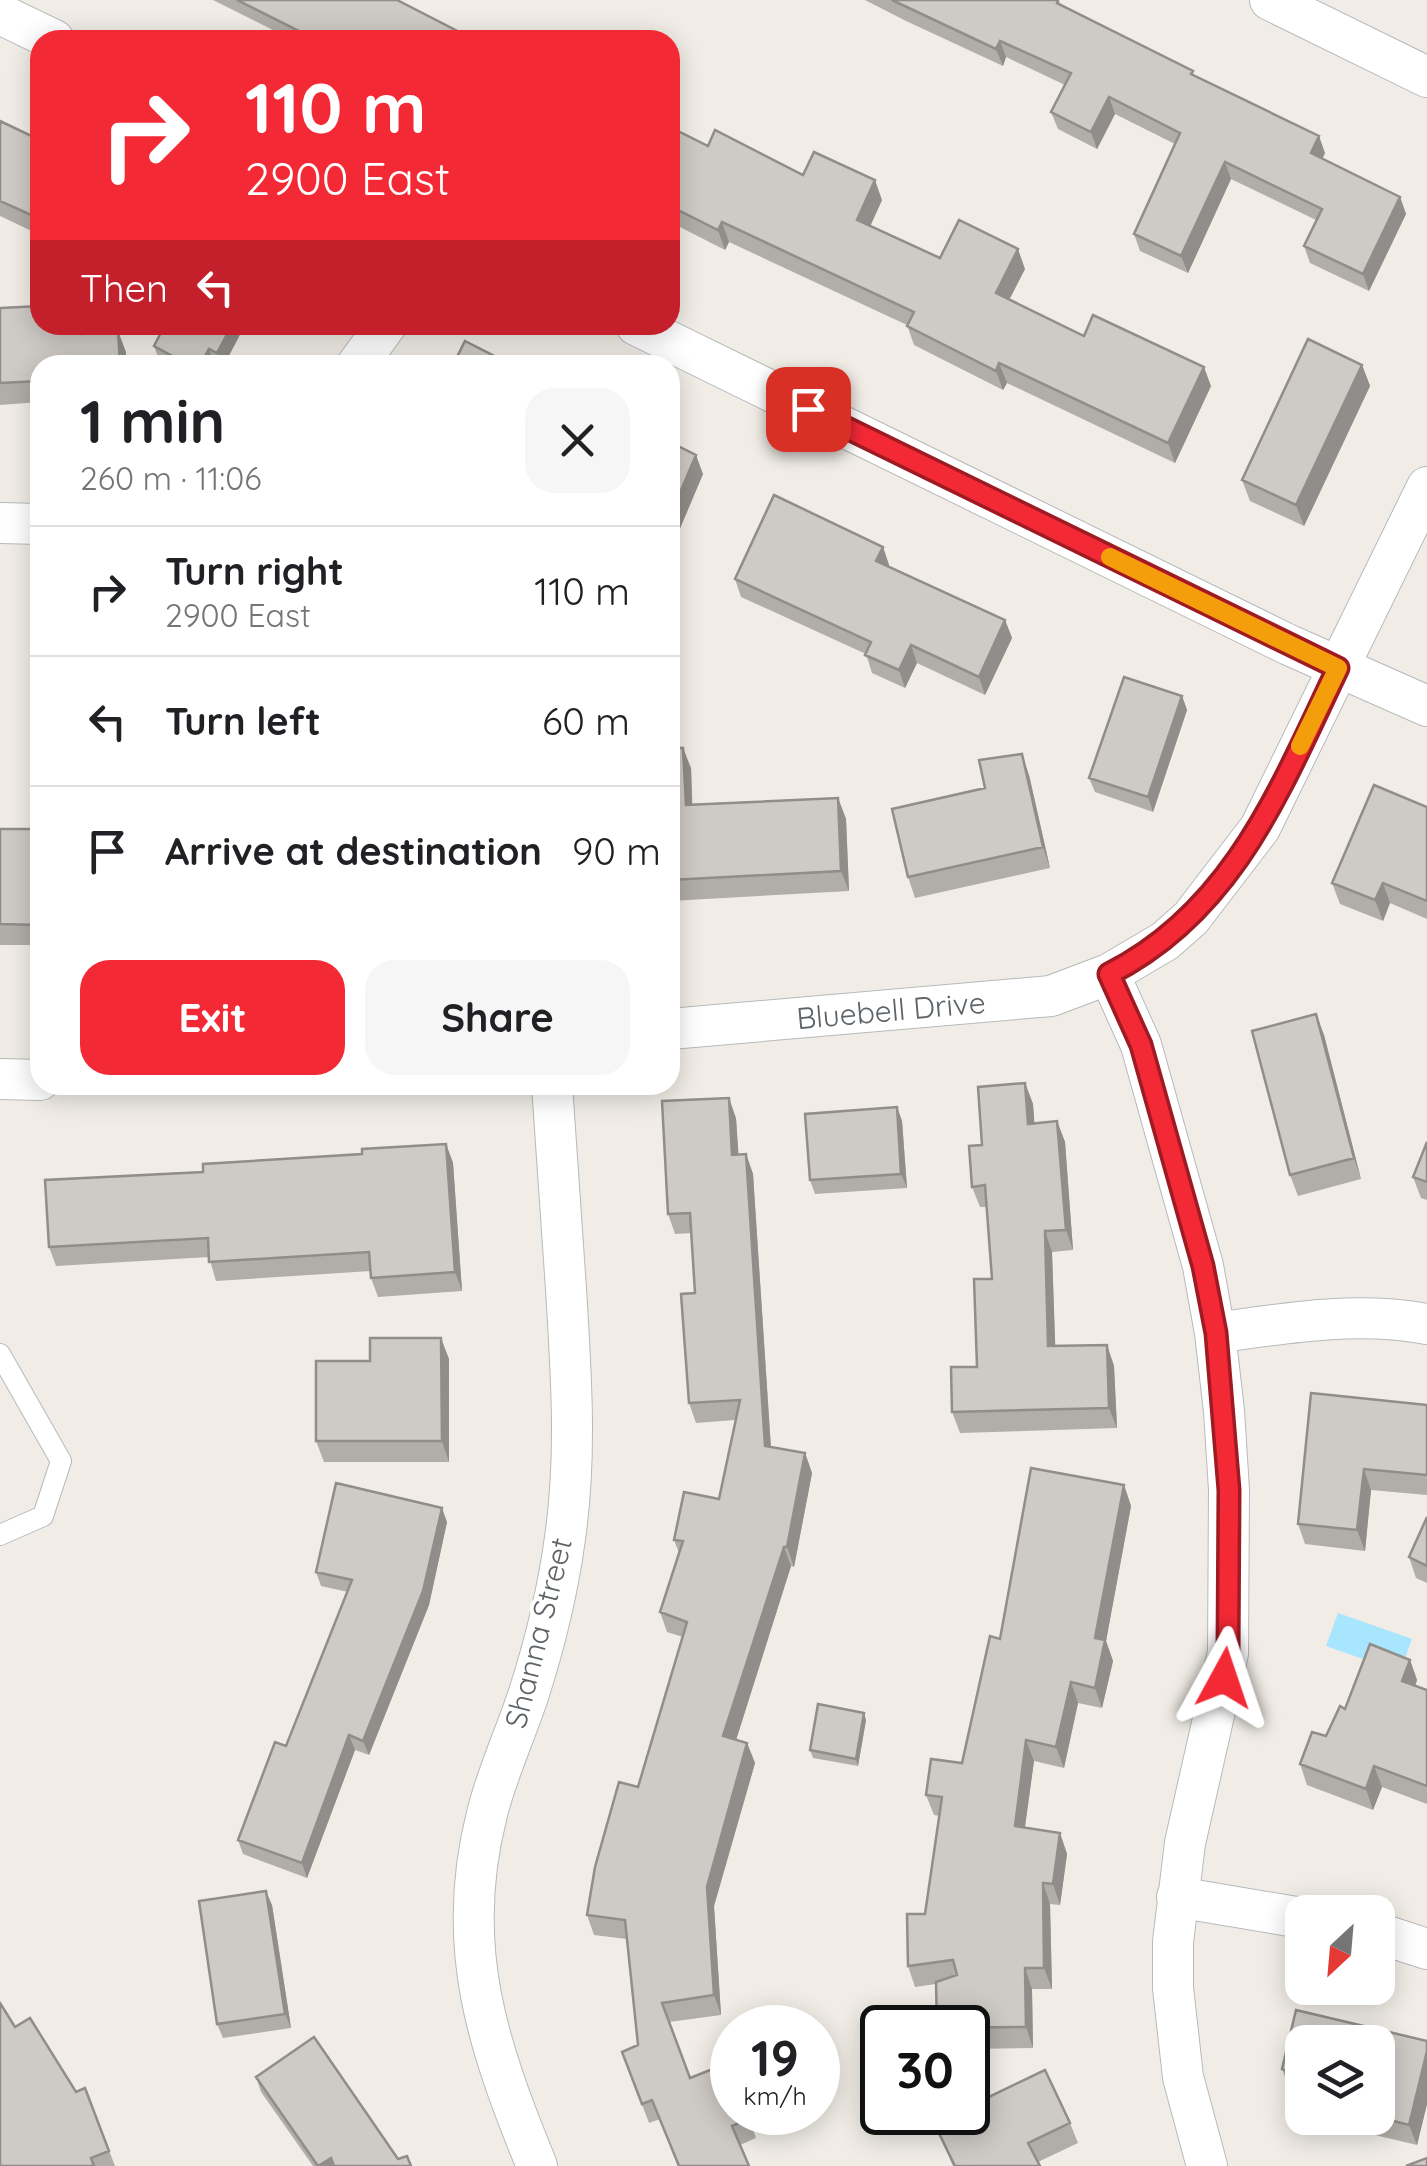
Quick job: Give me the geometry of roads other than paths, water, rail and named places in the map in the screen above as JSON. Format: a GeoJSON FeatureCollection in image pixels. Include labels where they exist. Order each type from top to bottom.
{"type":"FeatureCollection","features":[{"type":"Feature","properties":{"kind":"street"},"geometry":{"type":"LineString","coordinates":[[1270,0],[1427,77]]}},
{"type":"Feature","properties":{"kind":"street"},"geometry":{"type":"LineString","coordinates":[[0,14],[33,30]]}},
{"type":"Feature","properties":{"kind":"street"},"geometry":{"type":"LineString","coordinates":[[656,335],[1338,668],[1427,706]]}},
{"type":"Feature","properties":{"kind":"street","name":"Bluebell Drive"},"geometry":{"type":"LineString","coordinates":[[680,1028],[1051,996],[1109,974],[1165,941],[1191,918],[1260,828],[1427,487]]}},
{"type":"Feature","properties":{"kind":"street"},"geometry":{"type":"LineString","coordinates":[[0,523],[30,524]]}},
{"type":"Feature","properties":{"kind":"street"},"geometry":{"type":"LineString","coordinates":[[1109,974],[1141,1045],[1203,1266],[1216,1333],[1229,1490],[1228,1653],[1185,1842],[1173,1972],[1183,2077],[1207,2166]]}},
{"type":"Feature","properties":{"kind":"street"},"geometry":{"type":"LineString","coordinates":[[0,1079],[30,1080]]}},
{"type":"Feature","properties":{"kind":"street","name":"Shanna Street"},"geometry":{"type":"LineString","coordinates":[[537,2166],[501,2078],[486,2027],[476,1975],[473,1918],[487,1812],[530,1691],[551,1614],[565,1539],[572,1468],[573,1396],[553,1095]]}},
{"type":"Feature","properties":{"kind":"street"},"geometry":{"type":"LineString","coordinates":[[1216,1333],[1348,1317],[1427,1324]]}},
{"type":"Feature","properties":{"kind":"street"},"geometry":{"type":"LineString","coordinates":[[1177,1897],[1285,1915]]}},
{"type":"Feature","properties":{"kind":"street"},"geometry":{"type":"LineString","coordinates":[[1395,1939],[1427,1949]]}},
{"type":"Feature","properties":{"kind":"lane"},"geometry":{"type":"LineString","coordinates":[[0,1354],[60,1462],[43,1516],[0,1535]]}},
{"type":"Feature","properties":{"kind":"water"},"geometry":{"type":"Polygon","coordinates":[[[1338,1613],[1412,1639],[1400,1672],[1326,1646],[1338,1613]]]}}]}
